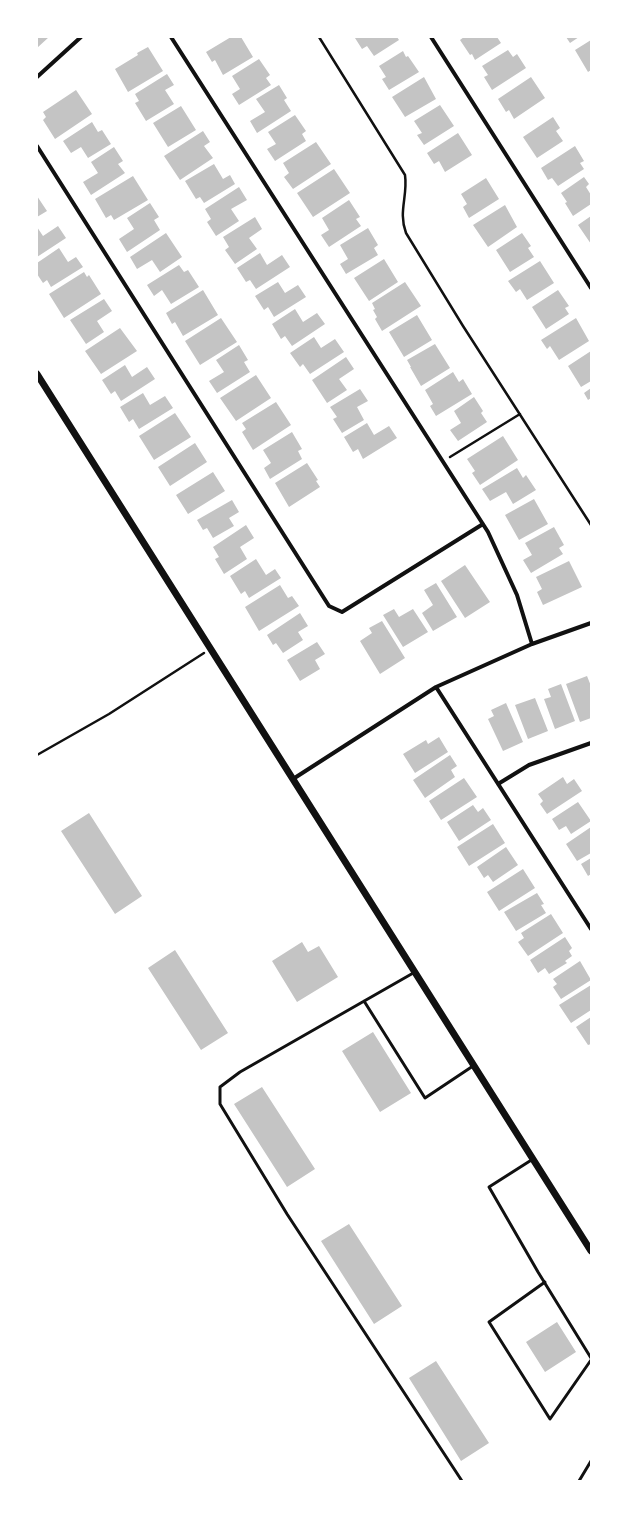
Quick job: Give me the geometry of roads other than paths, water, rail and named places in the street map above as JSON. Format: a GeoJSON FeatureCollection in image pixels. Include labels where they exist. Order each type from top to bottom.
{"type":"FeatureCollection","features":[{"type":"Feature","properties":{"kind":"street"},"geometry":{"type":"LineString","coordinates":[[37,77],[81,37]]}},
{"type":"Feature","properties":{"kind":"street"},"geometry":{"type":"LineString","coordinates":[[170,37],[488,532],[517,595],[532,644]]}},
{"type":"Feature","properties":{"kind":"street"},"geometry":{"type":"LineString","coordinates":[[432,37],[591,288]]}},
{"type":"Feature","properties":{"kind":"street"},"geometry":{"type":"LineString","coordinates":[[37,146],[329,606],[342,612],[483,524]]}},
{"type":"Feature","properties":{"kind":"street"},"geometry":{"type":"LineString","coordinates":[[37,374],[591,1251]]}},
{"type":"Feature","properties":{"kind":"street"},"geometry":{"type":"LineString","coordinates":[[293,779],[436,687],[532,644],[591,623]]}},
{"type":"Feature","properties":{"kind":"street"},"geometry":{"type":"LineString","coordinates":[[436,687],[591,929]]}},
{"type":"Feature","properties":{"kind":"street"},"geometry":{"type":"LineString","coordinates":[[498,784],[529,765],[591,743]]}},
{"type":"Feature","properties":{"kind":"lane"},"geometry":{"type":"LineString","coordinates":[[415,972],[240,1072],[220,1087],[220,1104],[288,1214],[462,1481]]}},
{"type":"Feature","properties":{"kind":"lane"},"geometry":{"type":"LineString","coordinates":[[364,1001],[425,1098],[474,1065]]}},
{"type":"Feature","properties":{"kind":"lane"},"geometry":{"type":"LineString","coordinates":[[533,1159],[489,1187],[591,1359],[550,1419],[489,1322],[545,1282]]}},
{"type":"Feature","properties":{"kind":"lane"},"geometry":{"type":"LineString","coordinates":[[579,1481],[591,1461]]}}]}
